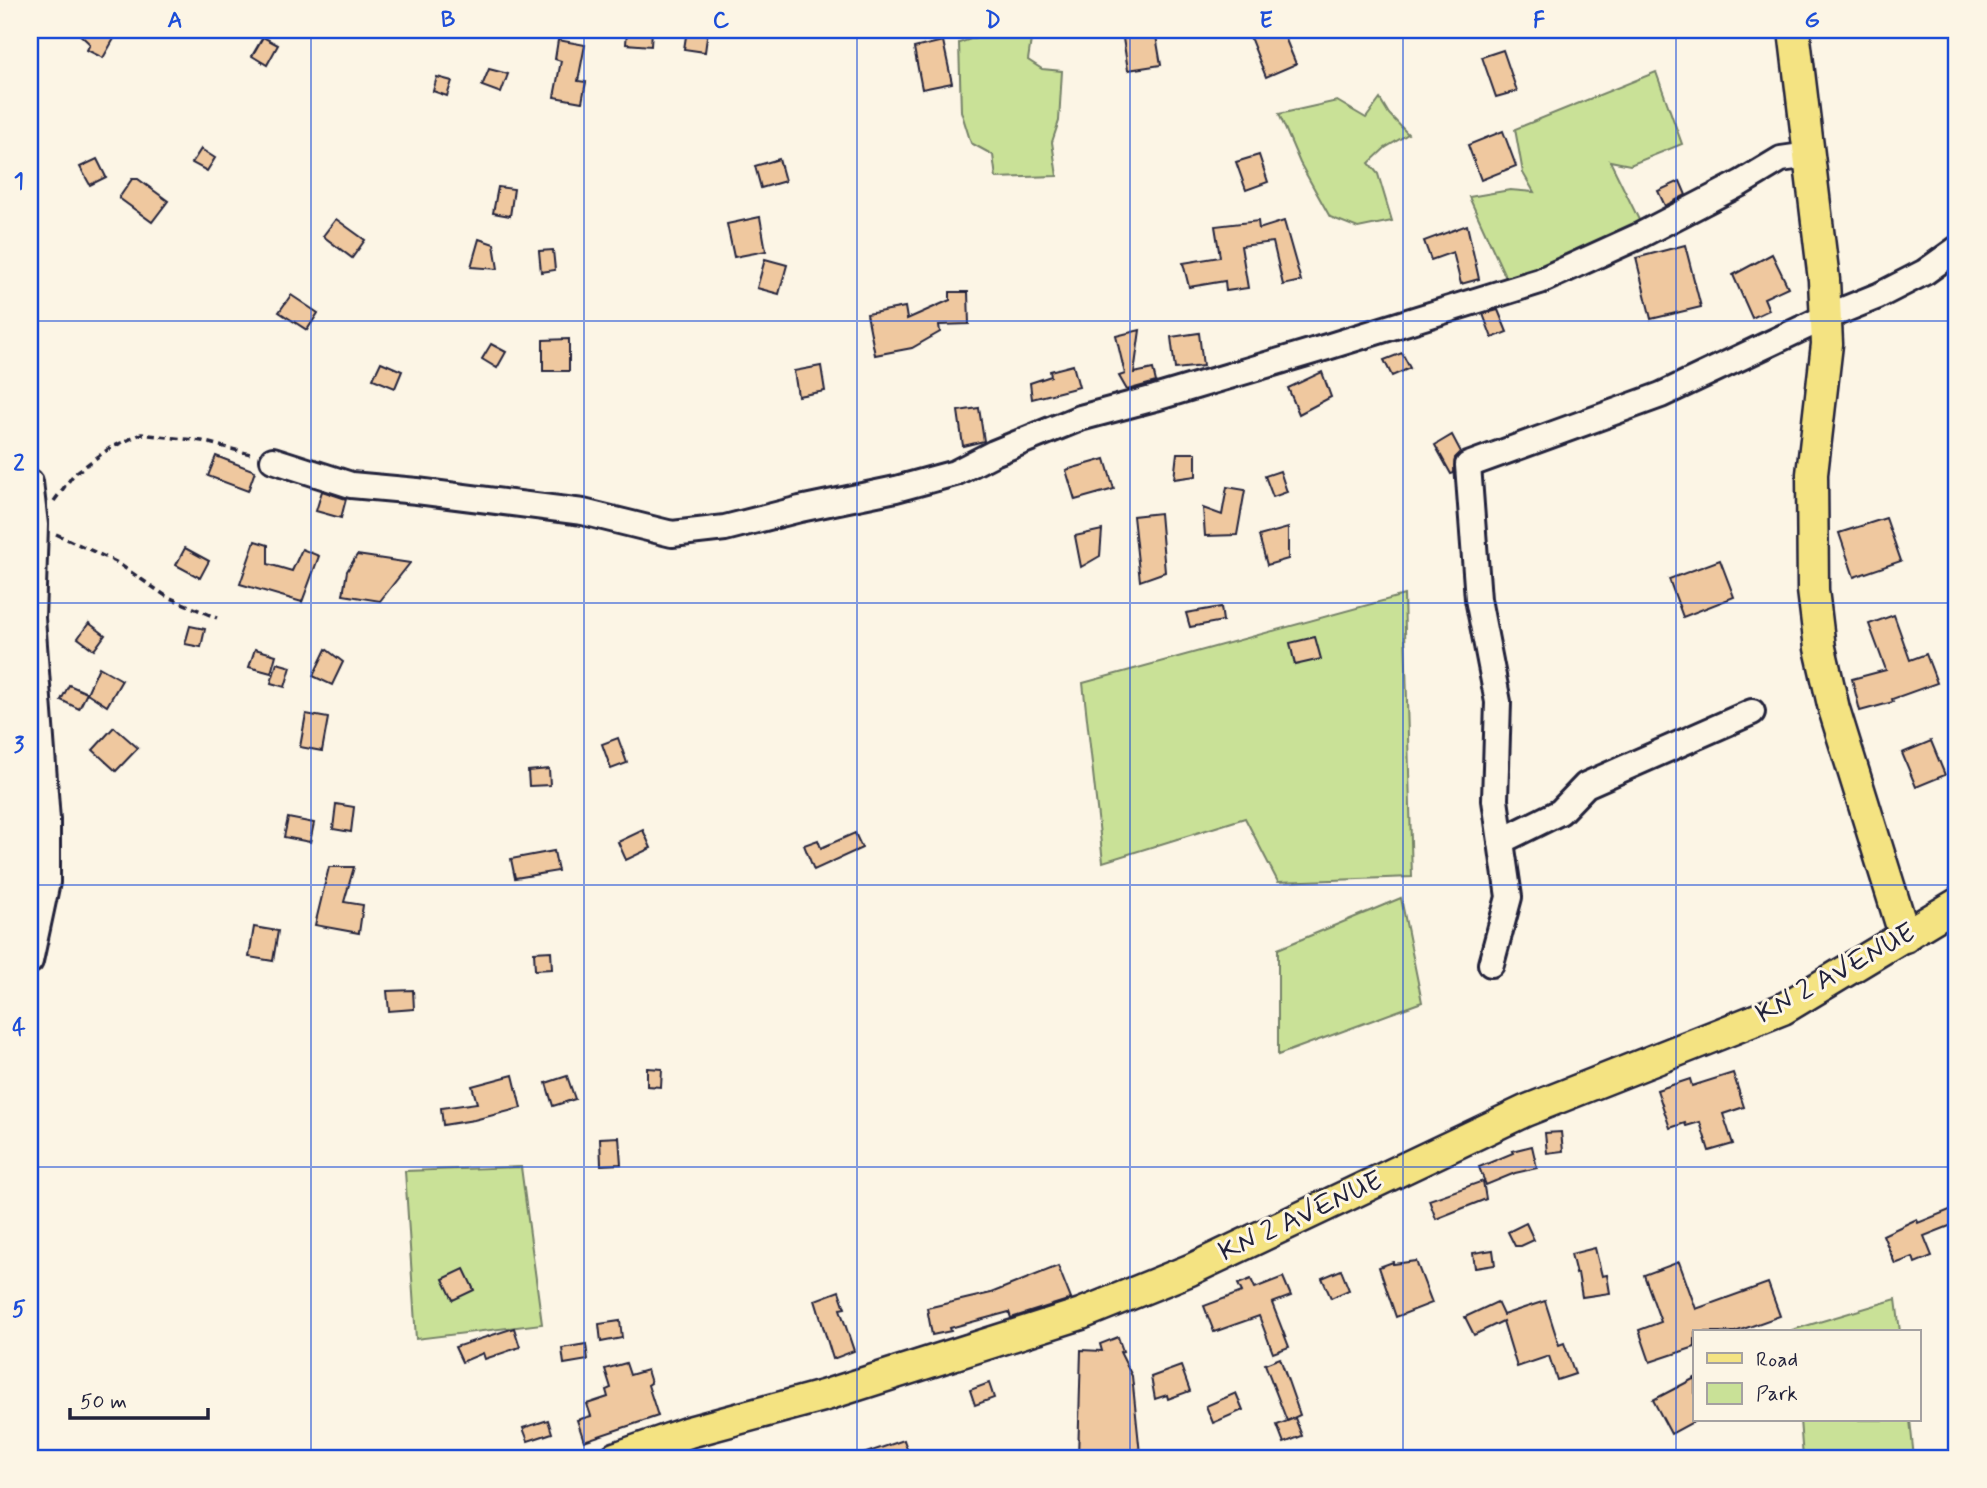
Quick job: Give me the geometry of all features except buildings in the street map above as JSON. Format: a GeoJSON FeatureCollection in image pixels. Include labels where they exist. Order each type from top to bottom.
{"type":"FeatureCollection","features":[{"type":"Feature","properties":{"kind":"main road"},"geometry":{"type":"LineString","coordinates":[[1794,30],[1824,280],[1826,317],[1827,344],[1812,474],[1813,590],[1820,648],[1834,709],[1905,937]]}},
{"type":"Feature","properties":{"kind":"main road","name":"KN 2 AVENUE"},"geometry":{"type":"LineString","coordinates":[[615,1458],[689,1432],[823,1396],[1081,1314],[1166,1280],[1525,1111],[1783,1009],[1957,904]]}},
{"type":"Feature","properties":{"kind":"street"},"geometry":{"type":"LineString","coordinates":[[273,460],[351,485],[583,512],[672,534],[725,528],[955,473],[994,453],[1080,418],[1301,355],[1530,284],[1637,237],[1781,159],[1808,155]]}},
{"type":"Feature","properties":{"kind":"street"},"geometry":{"type":"LineString","coordinates":[[1491,964],[1508,897],[1495,800],[1498,702],[1478,599],[1468,465],[1661,395],[1826,317],[1878,296],[1925,272],[1957,249]]}},
{"type":"Feature","properties":{"kind":"street"},"geometry":{"type":"LineString","coordinates":[[30,482],[35,524],[32,618],[47,820],[47,882],[30,961]]}},
{"type":"Feature","properties":{"kind":"street"},"geometry":{"type":"LineString","coordinates":[[1501,841],[1560,812],[1586,785],[1752,712]]}},
{"type":"Feature","properties":{"kind":"path"},"geometry":{"type":"LineString","coordinates":[[217,618],[166,596],[116,562],[35,524],[74,474],[110,448],[141,435],[202,441],[273,460]]}},
{"type":"Feature","properties":{"kind":"green space"},"geometry":{"type":"Polygon","coordinates":[[[997,30],[1040,30],[1032,33],[1028,60],[1042,69],[1062,71],[1059,121],[1052,142],[1057,176],[996,178],[993,155],[971,143],[961,111],[959,43],[997,30]]]}},
{"type":"Feature","properties":{"kind":"green space"},"geometry":{"type":"Polygon","coordinates":[[[1656,72],[1682,144],[1630,165],[1610,161],[1643,228],[1539,275],[1506,278],[1469,197],[1510,190],[1534,192],[1523,173],[1515,129],[1656,72]]]}},
{"type":"Feature","properties":{"kind":"green space"},"geometry":{"type":"Polygon","coordinates":[[[1380,99],[1389,114],[1408,134],[1385,148],[1369,163],[1378,174],[1392,221],[1358,228],[1330,217],[1300,163],[1279,114],[1337,101],[1366,118],[1380,99]]]}},
{"type":"Feature","properties":{"kind":"green space"},"geometry":{"type":"Polygon","coordinates":[[[1404,595],[1412,877],[1278,882],[1245,818],[1103,862],[1083,683],[1404,595]]]}},
{"type":"Feature","properties":{"kind":"green space"},"geometry":{"type":"Polygon","coordinates":[[[1401,898],[1422,1002],[1278,1055],[1278,949],[1401,898]]]}},
{"type":"Feature","properties":{"kind":"green space"},"geometry":{"type":"Polygon","coordinates":[[[521,1167],[542,1324],[416,1339],[405,1171],[521,1167]]]}},
{"type":"Feature","properties":{"kind":"green space"},"geometry":{"type":"Polygon","coordinates":[[[1896,1299],[1900,1330],[1792,1330],[1896,1299]]]}},
{"type":"Feature","properties":{"kind":"green space"},"geometry":{"type":"Polygon","coordinates":[[[1800,1422],[1910,1422],[1914,1458],[1803,1458],[1800,1422]]]}}]}
